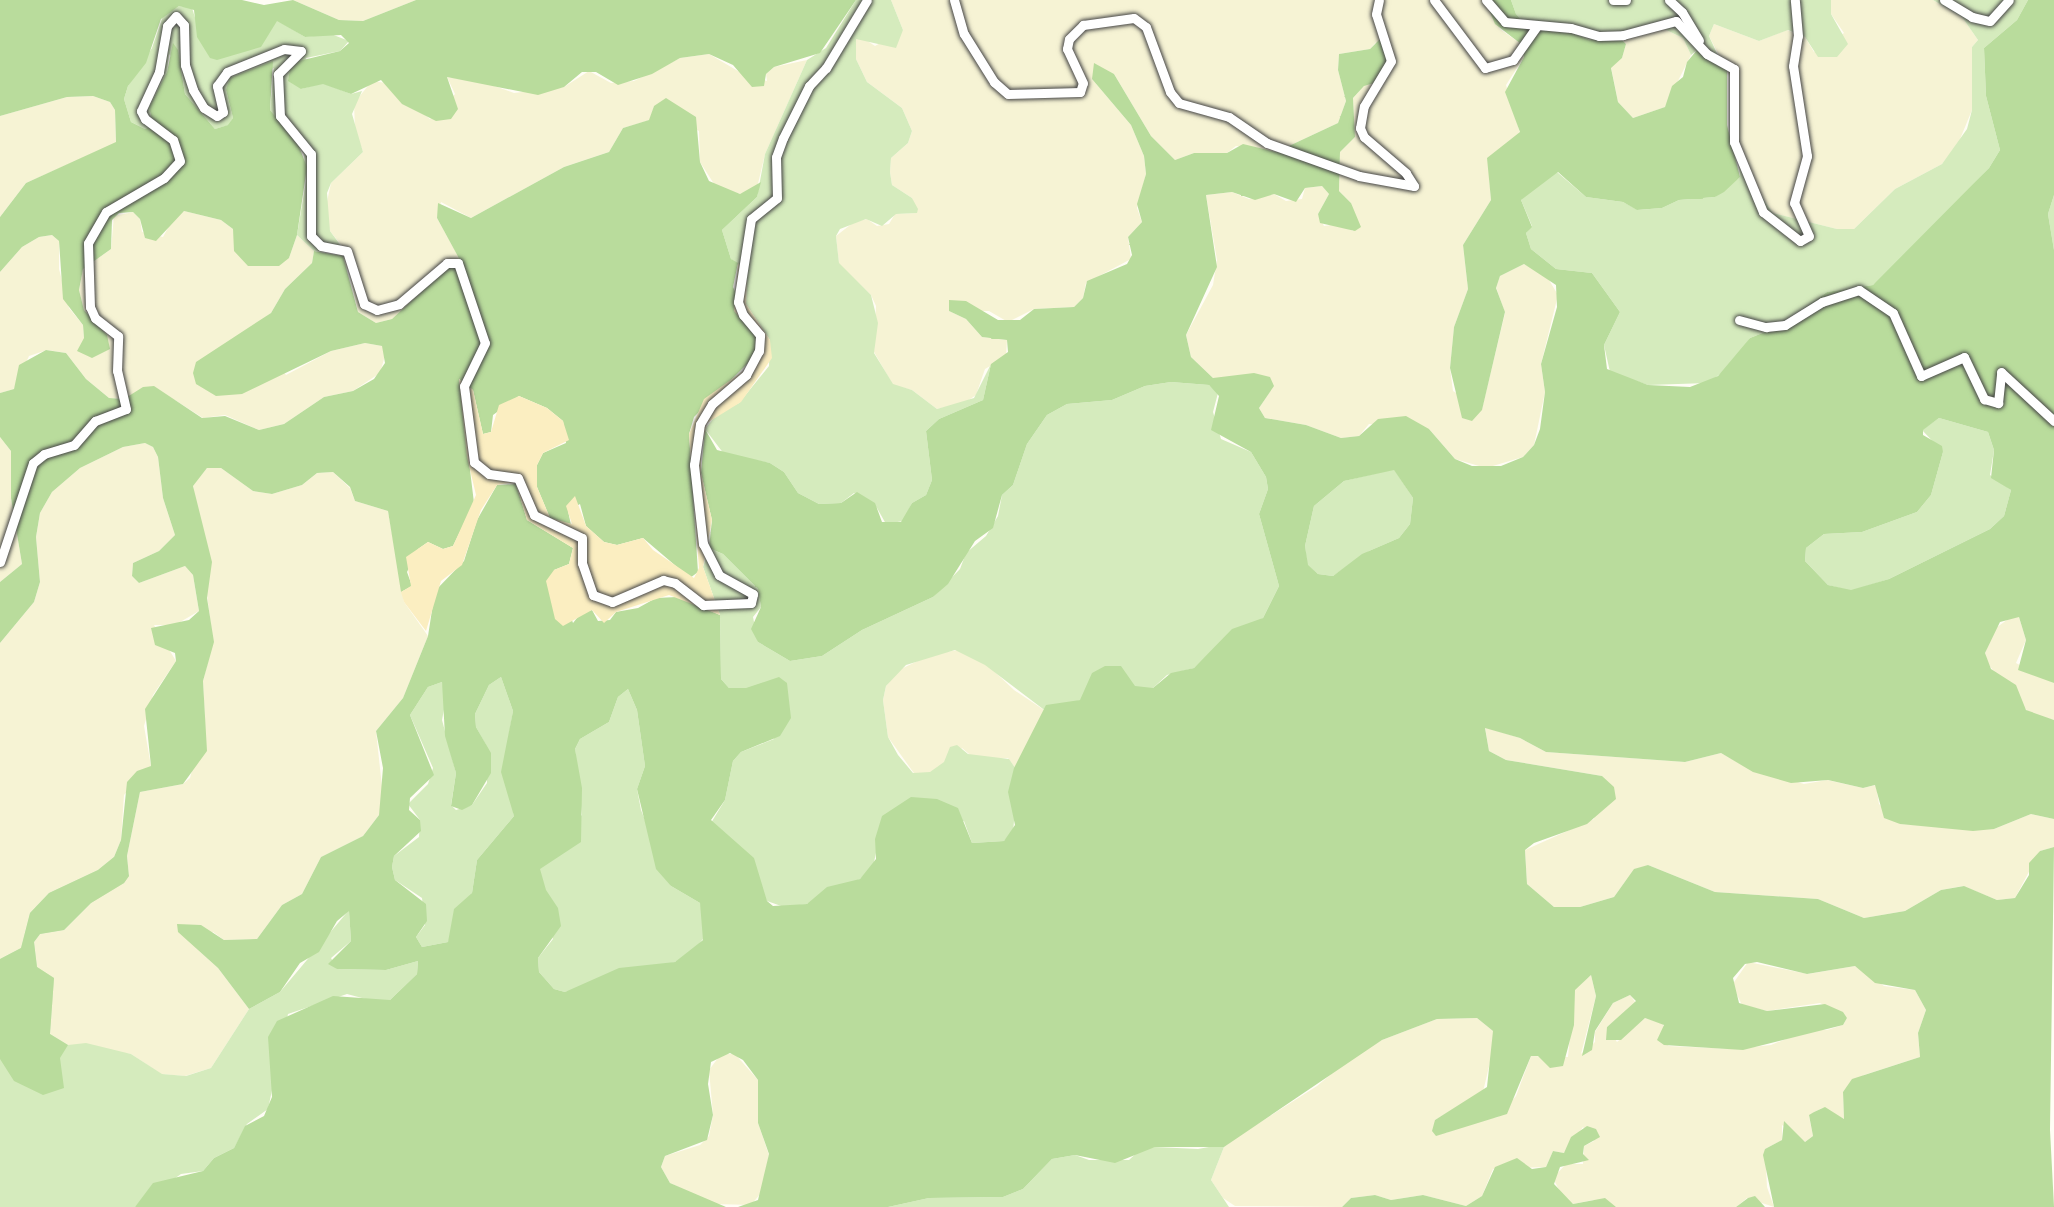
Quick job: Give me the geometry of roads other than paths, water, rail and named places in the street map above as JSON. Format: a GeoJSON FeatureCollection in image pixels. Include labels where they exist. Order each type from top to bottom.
{"type":"FeatureCollection","features":[{"type":"Feature","properties":{"kind":"street"},"geometry":{"type":"LineString","coordinates":[[0,562],[23,481],[33,463],[44,454],[74,445],[95,421],[125,409],[117,371],[118,336],[95,318],[90,307],[88,243],[106,212],[164,178],[180,161],[173,141],[145,119],[141,111],[159,72],[167,26],[176,16],[184,25],[186,65],[193,90],[204,108],[217,116],[223,112],[217,86],[227,72],[284,49],[301,51],[278,74],[280,116],[312,154],[311,236],[321,246],[347,251],[364,304],[377,310],[399,304],[447,263],[458,263],[485,343],[464,386],[474,462],[489,474],[518,478],[534,515],[582,538],[582,564],[593,595],[612,602],[663,580],[675,583],[703,605],[751,603],[753,594],[719,575],[703,544],[695,466],[700,424],[712,404],[746,374],[759,351],[760,335],[738,302],[751,219],[776,198],[776,157],[783,138],[809,86],[827,68],[867,0]]}},
{"type":"Feature","properties":{"kind":"street"},"geometry":{"type":"LineString","coordinates":[[954,0],[964,34],[994,82],[1008,94],[1080,92],[1083,83],[1068,49],[1069,39],[1083,25],[1134,18],[1146,27],[1170,92],[1179,103],[1229,117],[1267,143],[1359,176],[1414,186],[1406,173],[1368,142],[1360,128],[1364,106],[1391,61],[1376,13],[1379,0]]}},
{"type":"Feature","properties":{"kind":"street"},"geometry":{"type":"LineString","coordinates":[[1434,0],[1486,68],[1513,60],[1537,26]]}},
{"type":"Feature","properties":{"kind":"street"},"geometry":{"type":"LineString","coordinates":[[1486,0],[1505,22],[1537,26],[1623,35],[1676,21],[1707,54],[1734,69],[1734,142],[1763,212],[1805,241],[1809,231],[1794,203],[1807,156],[1793,66],[1798,36],[1795,0]]}},
{"type":"Feature","properties":{"kind":"street"},"geometry":{"type":"LineString","coordinates":[[1613,0],[1626,0]]}},
{"type":"Feature","properties":{"kind":"street"},"geometry":{"type":"LineString","coordinates":[[1668,0],[1682,12],[1707,54]]}},
{"type":"Feature","properties":{"kind":"street"},"geometry":{"type":"LineString","coordinates":[[1944,0],[1972,17],[1990,21],[2009,0]]}},
{"type":"Feature","properties":{"kind":"street"},"geometry":{"type":"LineString","coordinates":[[1739,320],[1766,327],[1785,325],[1822,302],[1859,290],[1893,313],[1921,376],[1964,357],[1984,399],[1998,403],[2001,372],[2054,421]]}}]}
